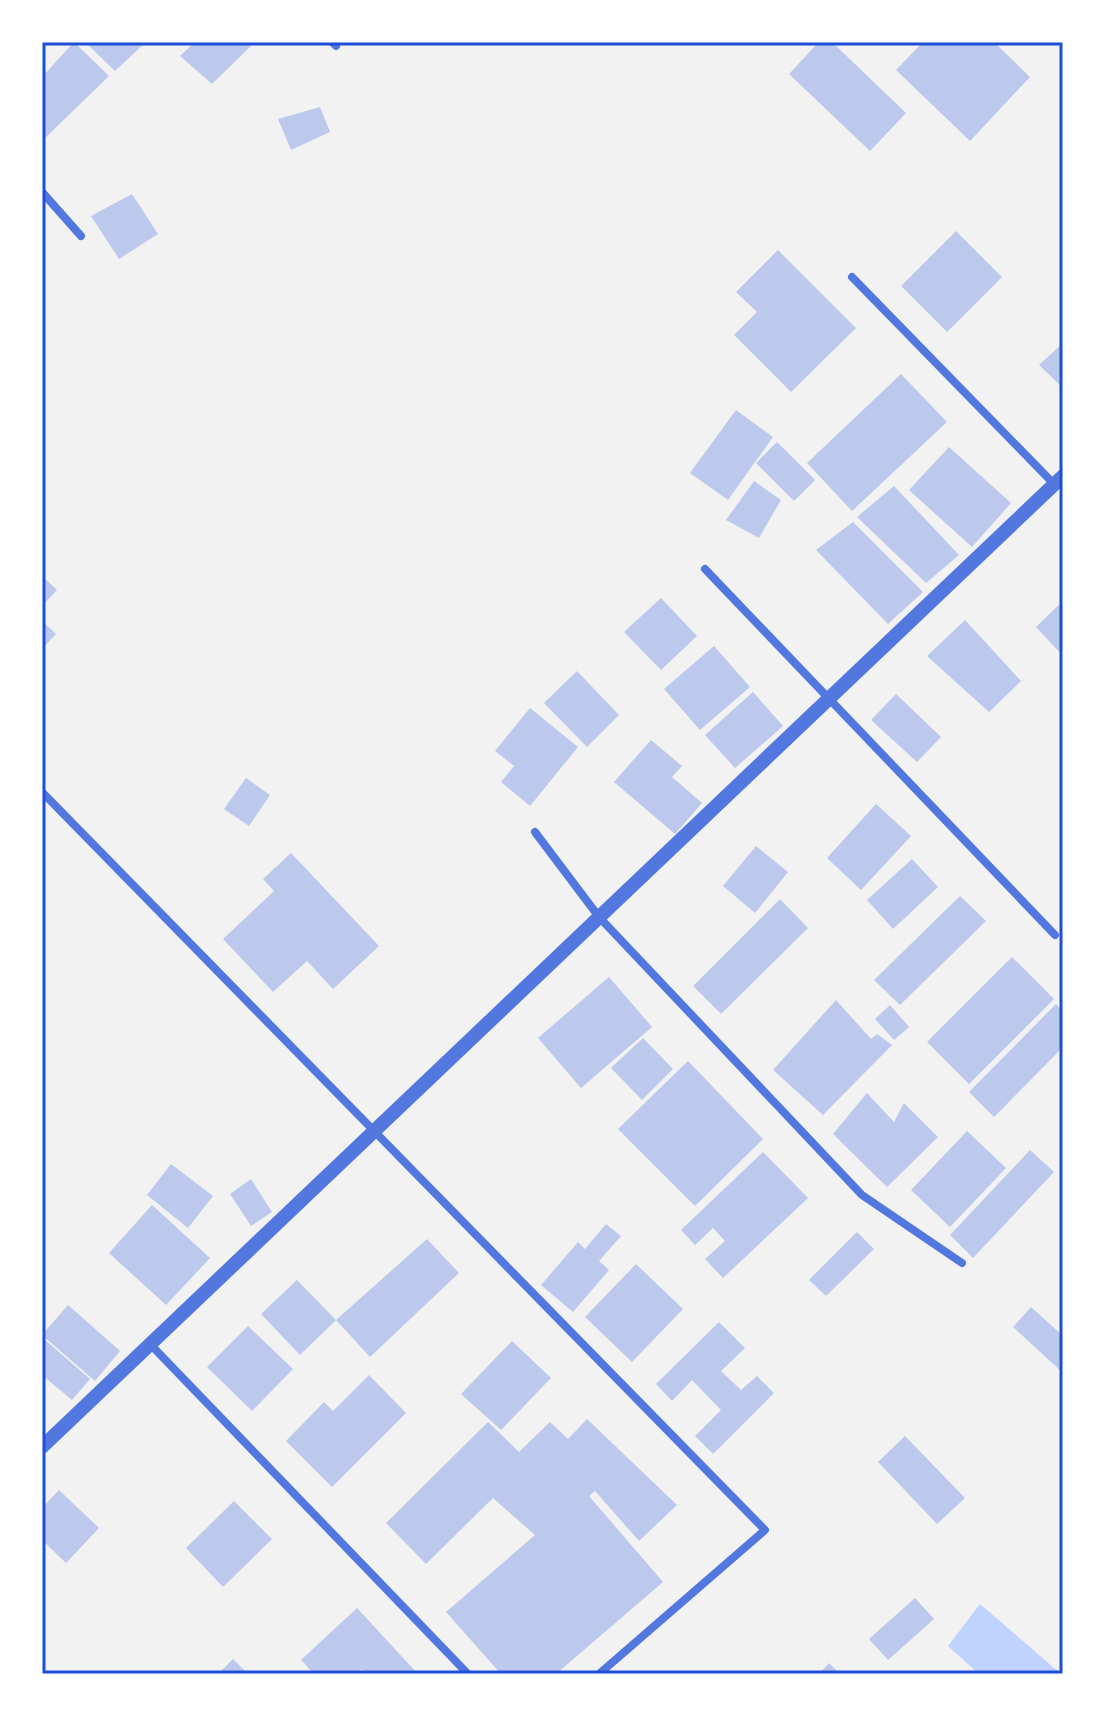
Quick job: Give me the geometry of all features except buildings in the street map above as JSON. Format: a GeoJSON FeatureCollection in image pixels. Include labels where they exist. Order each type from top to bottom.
{"type":"FeatureCollection","features":[{"type":"Feature","properties":{"kind":"street"},"geometry":{"type":"LineString","coordinates":[[42,192],[81,236]]}},
{"type":"Feature","properties":{"kind":"street"},"geometry":{"type":"LineString","coordinates":[[42,1447],[1059,480],[852,277]]}},
{"type":"Feature","properties":{"kind":"street"},"geometry":{"type":"LineString","coordinates":[[705,569],[1055,935]]}},
{"type":"Feature","properties":{"kind":"street"},"geometry":{"type":"LineString","coordinates":[[42,792],[765,1530],[599,1674]]}},
{"type":"Feature","properties":{"kind":"street"},"geometry":{"type":"LineString","coordinates":[[535,832],[599,917],[862,1195],[962,1263]]}},
{"type":"Feature","properties":{"kind":"street"},"geometry":{"type":"LineString","coordinates":[[150,1344],[468,1674]]}},
{"type":"Feature","properties":{"kind":"water"},"geometry":{"type":"Polygon","coordinates":[[[980,1604],[1061,1674],[979,1674],[948,1646],[980,1604]]]}}]}
